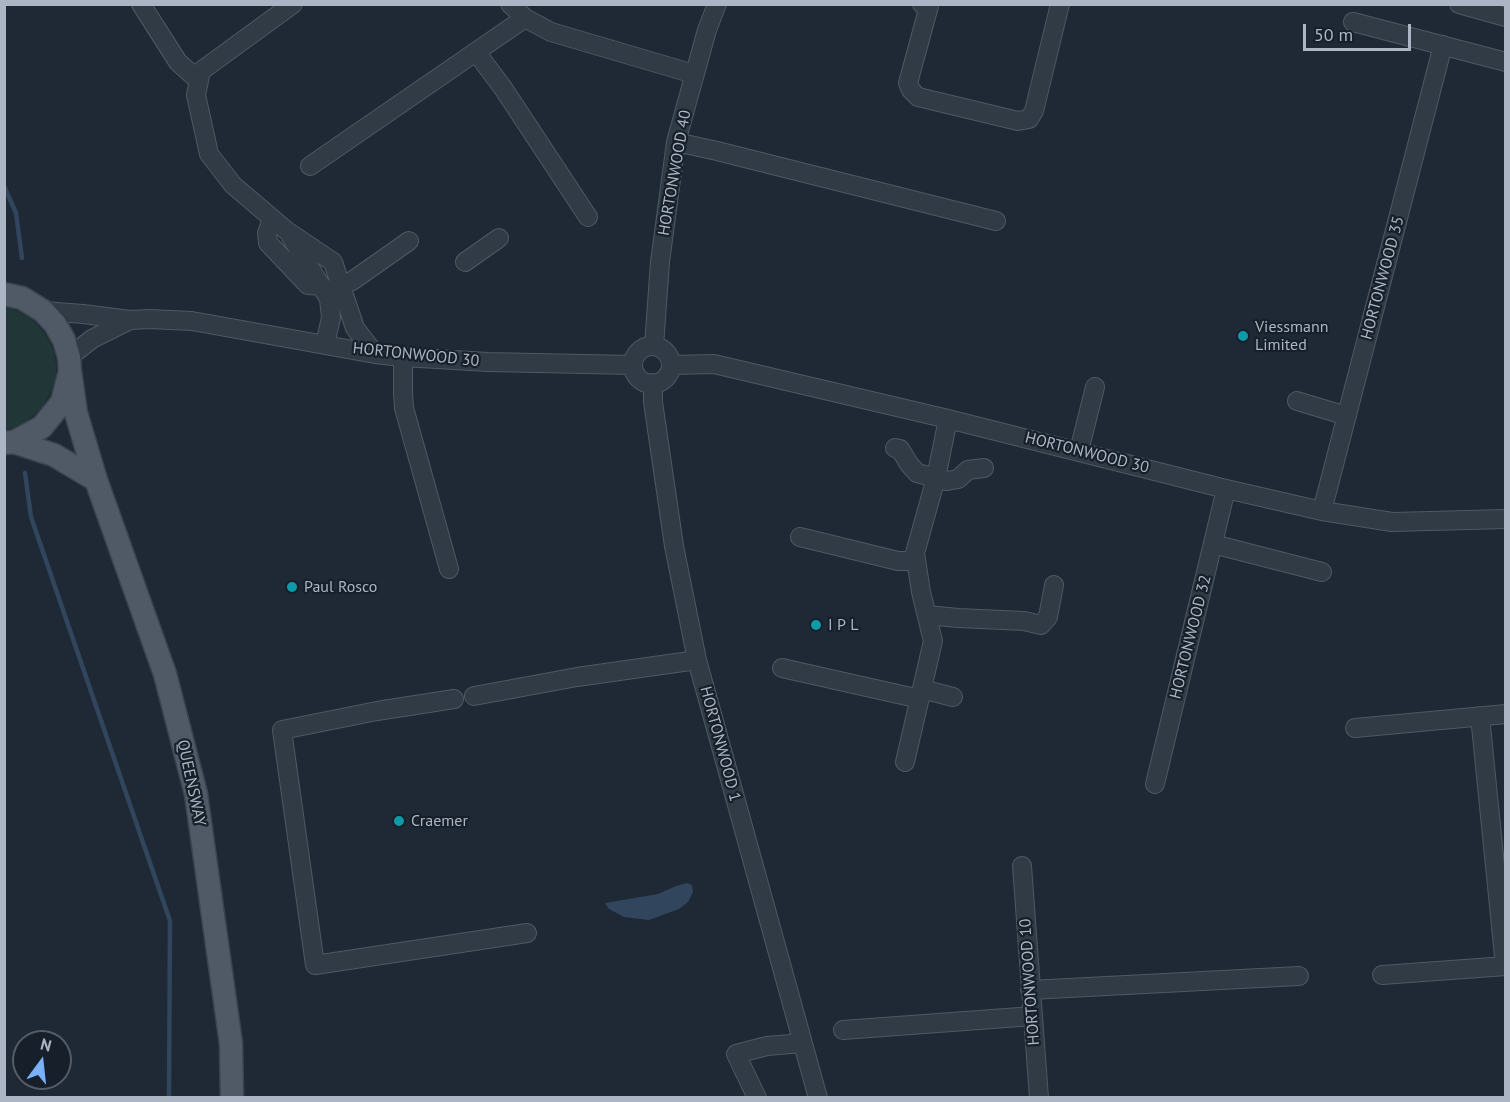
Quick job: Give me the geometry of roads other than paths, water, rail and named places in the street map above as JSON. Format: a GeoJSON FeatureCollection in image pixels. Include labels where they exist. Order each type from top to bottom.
{"type":"FeatureCollection","features":[{"type":"Feature","properties":{"kind":"main road"},"geometry":{"type":"LineString","coordinates":[[4,294],[22,298],[43,311]]}},
{"type":"Feature","properties":{"kind":"main road","name":"QUEENSWAY"},"geometry":{"type":"LineString","coordinates":[[43,311],[55,324],[64,340],[76,413],[96,480],[165,674],[196,794],[231,1044],[232,1098]]}},
{"type":"Feature","properties":{"kind":"main road"},"geometry":{"type":"LineString","coordinates":[[9,442],[42,427],[62,402],[69,364]]}},
{"type":"Feature","properties":{"kind":"main road"},"geometry":{"type":"LineString","coordinates":[[9,442],[54,455],[96,480]]}},
{"type":"Feature","properties":{"kind":"street"},"geometry":{"type":"LineString","coordinates":[[141,4],[178,62],[199,81]]}},
{"type":"Feature","properties":{"kind":"street"},"geometry":{"type":"LineString","coordinates":[[293,4],[201,71],[196,94],[209,154],[233,185],[287,231],[375,354]]}},
{"type":"Feature","properties":{"kind":"street"},"geometry":{"type":"LineString","coordinates":[[510,4],[525,18],[551,32],[694,74]]}},
{"type":"Feature","properties":{"kind":"street","name":"HORTONWOOD 40"},"geometry":{"type":"LineString","coordinates":[[654,346],[660,262],[676,142],[707,30],[717,4]]}},
{"type":"Feature","properties":{"kind":"street"},"geometry":{"type":"LineString","coordinates":[[927,5],[908,83],[911,90],[918,97],[1018,121],[1029,119],[1034,111],[1060,4]]}},
{"type":"Feature","properties":{"kind":"street"},"geometry":{"type":"LineString","coordinates":[[1458,4],[1506,17]]}},
{"type":"Feature","properties":{"kind":"street"},"geometry":{"type":"LineString","coordinates":[[310,166],[525,18]]}},
{"type":"Feature","properties":{"kind":"street"},"geometry":{"type":"LineString","coordinates":[[1353,22],[1506,62]]}},
{"type":"Feature","properties":{"kind":"street","name":"HORTONWOOD 35"},"geometry":{"type":"LineString","coordinates":[[1322,511],[1443,45]]}},
{"type":"Feature","properties":{"kind":"street"},"geometry":{"type":"LineString","coordinates":[[476,52],[503,88],[588,217]]}},
{"type":"Feature","properties":{"kind":"street"},"geometry":{"type":"LineString","coordinates":[[676,142],[996,221]]}},
{"type":"Feature","properties":{"kind":"street"},"geometry":{"type":"LineString","coordinates":[[272,219],[267,233],[268,243],[308,285],[331,290],[352,281],[409,241]]}},
{"type":"Feature","properties":{"kind":"street"},"geometry":{"type":"LineString","coordinates":[[465,262],[499,238]]}},
{"type":"Feature","properties":{"kind":"street"},"geometry":{"type":"LineString","coordinates":[[325,344],[331,318],[331,290]]}},
{"type":"Feature","properties":{"kind":"street","name":"HORTONWOOD 30"},"geometry":{"type":"LineString","coordinates":[[43,311],[130,320],[192,321],[403,357],[488,362],[633,365]]}},
{"type":"Feature","properties":{"kind":"street","name":"HORTONWOOD 30"},"geometry":{"type":"LineString","coordinates":[[69,364],[92,339],[130,320]]}},
{"type":"Feature","properties":{"kind":"street"},"geometry":{"type":"LineString","coordinates":[[654,346],[668,354],[671,364],[668,375],[659,382],[647,383],[642,381],[634,371],[634,359],[642,349],[654,346]]}},
{"type":"Feature","properties":{"kind":"street"},"geometry":{"type":"LineString","coordinates":[[403,357],[404,408],[449,569]]}},
{"type":"Feature","properties":{"kind":"street","name":"HORTONWOOD 30"},"geometry":{"type":"LineString","coordinates":[[671,364],[714,364],[1322,511],[1392,522],[1506,519]]}},
{"type":"Feature","properties":{"kind":"street","name":"HORTONWOOD 1"},"geometry":{"type":"LineString","coordinates":[[653,383],[674,546],[697,660],[818,1098]]}},
{"type":"Feature","properties":{"kind":"street"},"geometry":{"type":"LineString","coordinates":[[1079,451],[1095,387]]}},
{"type":"Feature","properties":{"kind":"street"},"geometry":{"type":"LineString","coordinates":[[1297,401],[1347,416]]}},
{"type":"Feature","properties":{"kind":"street"},"geometry":{"type":"LineString","coordinates":[[905,762],[933,641],[927,615],[913,593],[915,553],[936,478],[948,419]]}},
{"type":"Feature","properties":{"kind":"street"},"geometry":{"type":"LineString","coordinates":[[894,448],[900,449],[917,473],[946,481],[958,479],[968,470],[984,468]]}},
{"type":"Feature","properties":{"kind":"street","name":"HORTONWOOD 32"},"geometry":{"type":"LineString","coordinates":[[1155,784],[1226,489]]}},
{"type":"Feature","properties":{"kind":"street"},"geometry":{"type":"LineString","coordinates":[[800,537],[898,561],[916,561]]}},
{"type":"Feature","properties":{"kind":"street"},"geometry":{"type":"LineString","coordinates":[[1213,544],[1322,572]]}},
{"type":"Feature","properties":{"kind":"street"},"geometry":{"type":"LineString","coordinates":[[927,615],[1024,621],[1041,625],[1048,617],[1053,585]]}},
{"type":"Feature","properties":{"kind":"street"},"geometry":{"type":"LineString","coordinates":[[474,696],[577,677],[697,660]]}},
{"type":"Feature","properties":{"kind":"street"},"geometry":{"type":"LineString","coordinates":[[782,668],[921,694],[953,697]]}},
{"type":"Feature","properties":{"kind":"street"},"geometry":{"type":"LineString","coordinates":[[454,699],[377,711],[282,730],[315,965],[527,933]]}},
{"type":"Feature","properties":{"kind":"street"},"geometry":{"type":"LineString","coordinates":[[1355,728],[1506,714]]}},
{"type":"Feature","properties":{"kind":"street"},"geometry":{"type":"LineString","coordinates":[[1382,975],[1505,966],[1480,716]]}},
{"type":"Feature","properties":{"kind":"street","name":"HORTONWOOD 10"},"geometry":{"type":"LineString","coordinates":[[1022,866],[1039,1098]]}},
{"type":"Feature","properties":{"kind":"street"},"geometry":{"type":"LineString","coordinates":[[1030,990],[1299,976]]}},
{"type":"Feature","properties":{"kind":"street"},"geometry":{"type":"LineString","coordinates":[[843,1030],[1033,1016]]}},
{"type":"Feature","properties":{"kind":"street"},"geometry":{"type":"LineString","coordinates":[[757,1098],[736,1054],[767,1046],[803,1043]]}},
{"type":"Feature","properties":{"kind":"water"},"geometry":{"type":"Polygon","coordinates":[[[687,883],[692,885],[693,892],[688,902],[679,909],[649,920],[624,917],[609,909],[605,903],[658,894],[687,883]]]}},
{"type":"Feature","properties":{"kind":"waterway"},"geometry":{"type":"LineString","coordinates":[[4,186],[16,213],[22,258]]}},
{"type":"Feature","properties":{"kind":"waterway"},"geometry":{"type":"LineString","coordinates":[[25,473],[31,517],[170,921],[169,1098]]}},
{"type":"Feature","properties":{"kind":"place","name":"Viessmann Limited"},"geometry":{"type":"Point","coordinates":[1243,336]}},
{"type":"Feature","properties":{"kind":"place","name":"Paul Rosco"},"geometry":{"type":"Point","coordinates":[292,587]}},
{"type":"Feature","properties":{"kind":"place","name":"I P L"},"geometry":{"type":"Point","coordinates":[816,625]}},
{"type":"Feature","properties":{"kind":"place","name":"Craemer"},"geometry":{"type":"Point","coordinates":[399,821]}}]}
